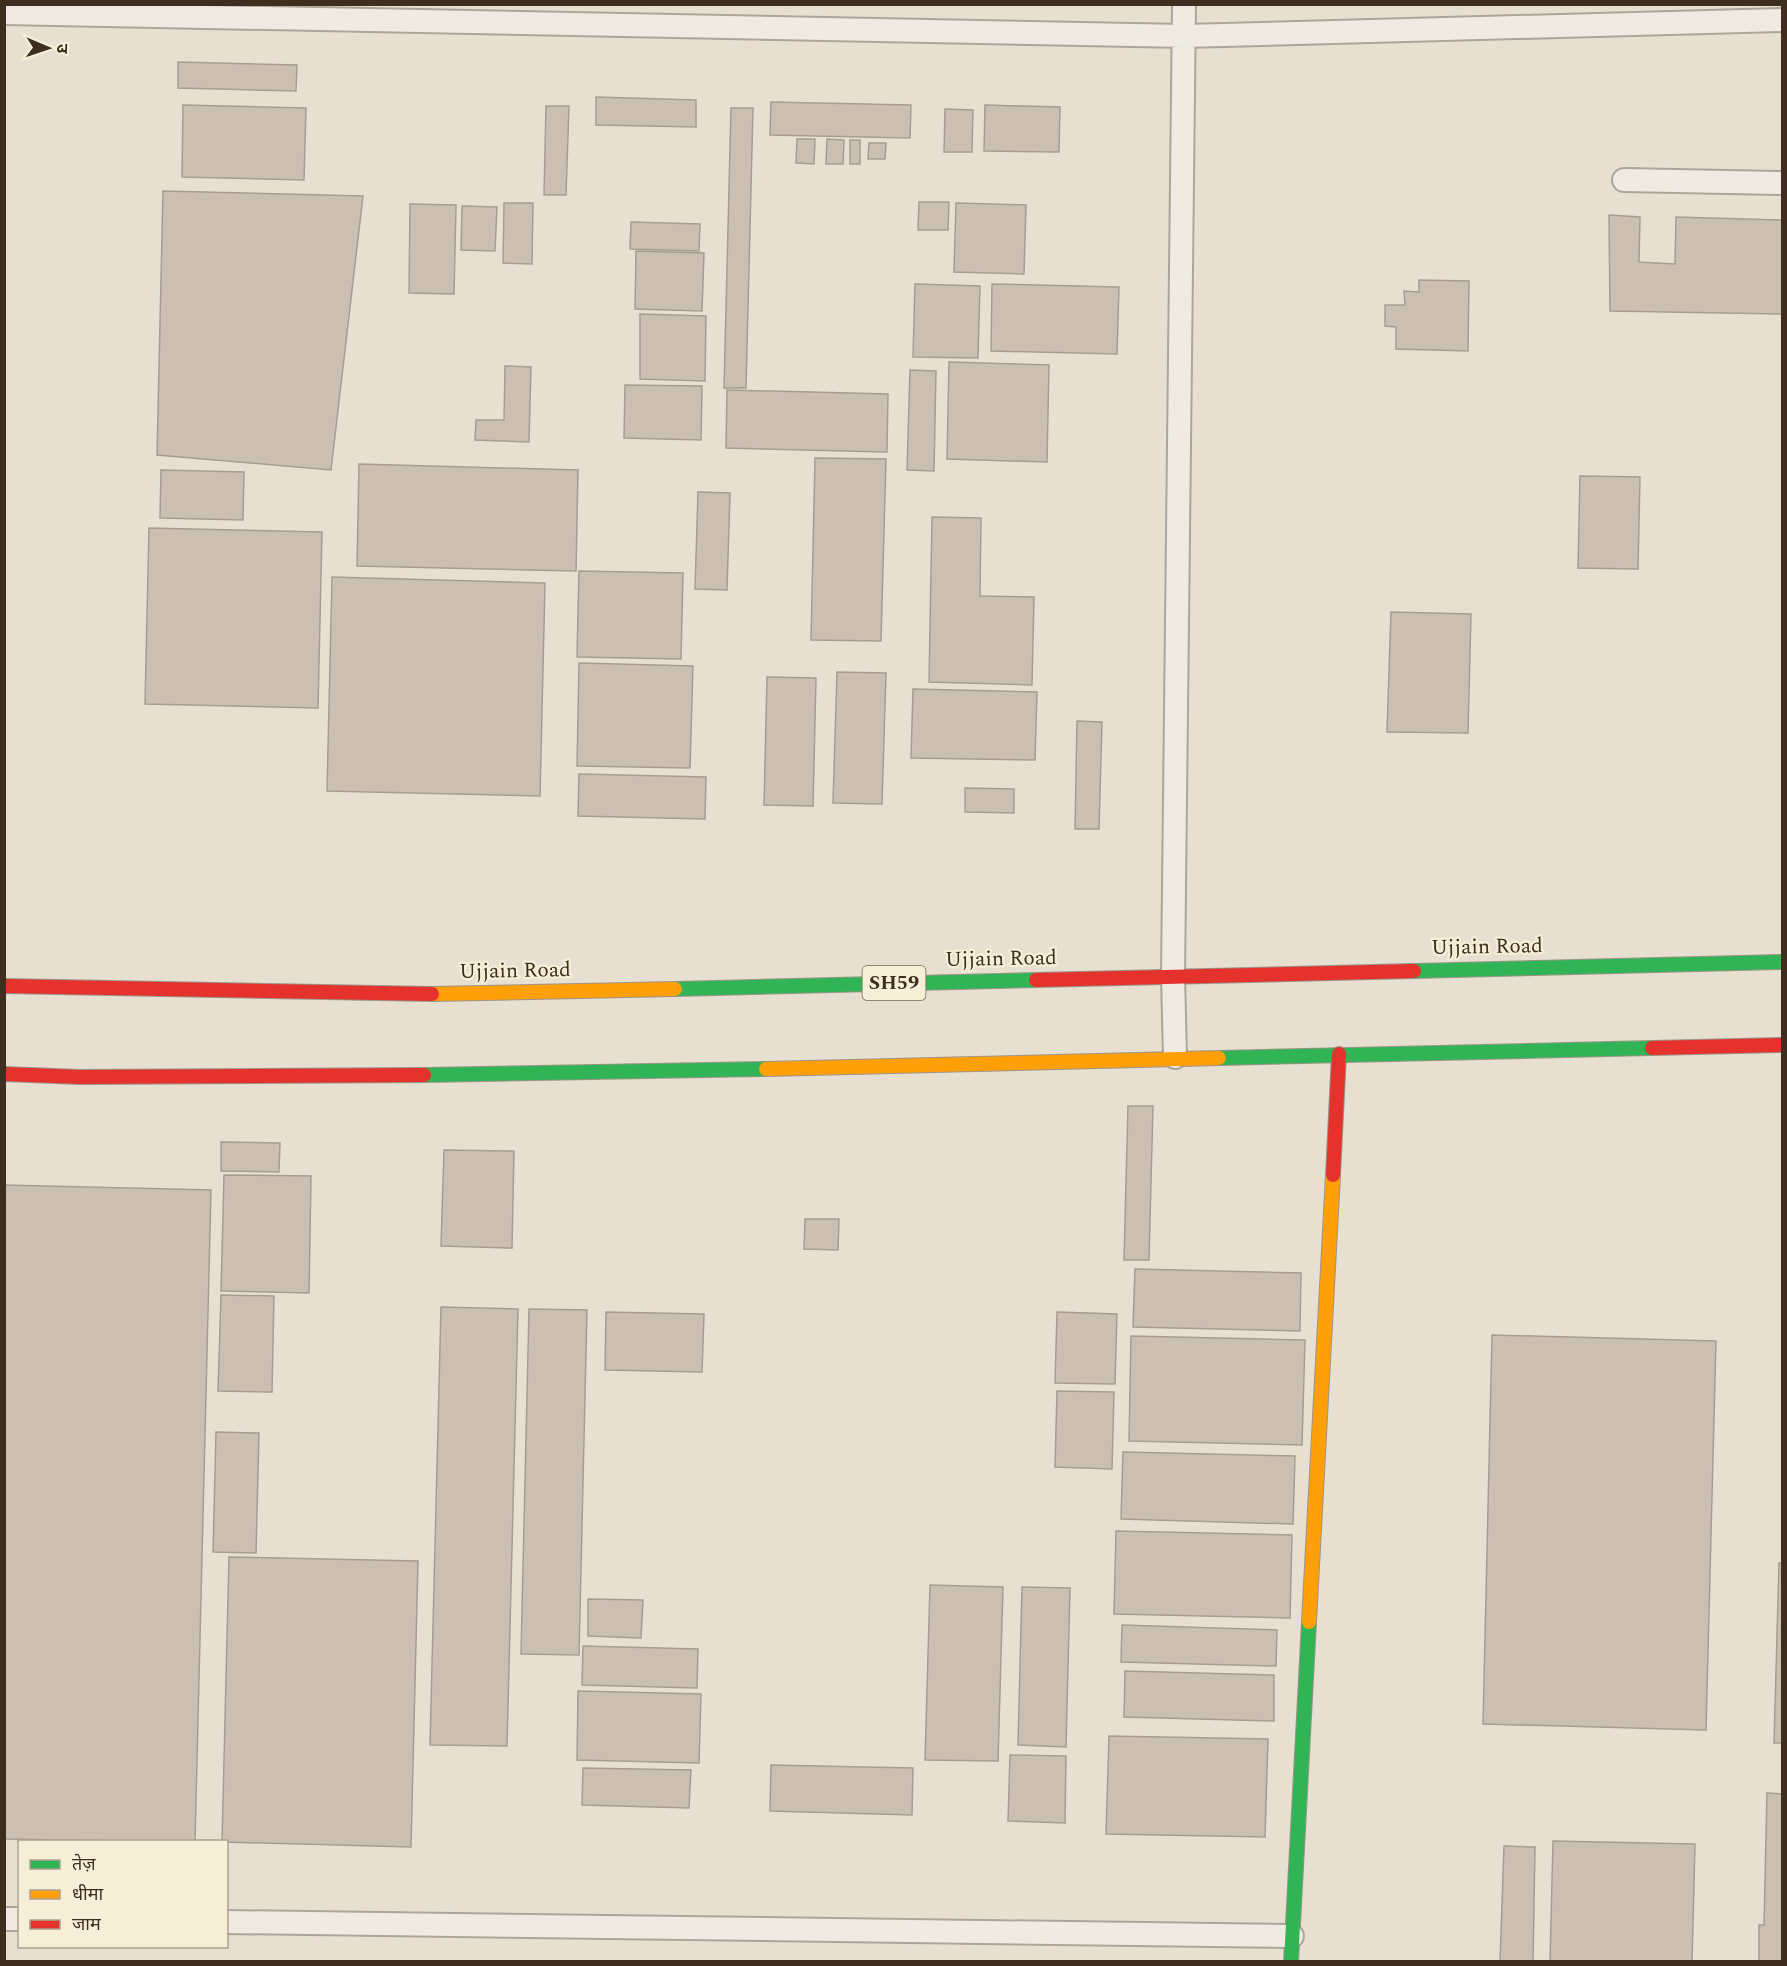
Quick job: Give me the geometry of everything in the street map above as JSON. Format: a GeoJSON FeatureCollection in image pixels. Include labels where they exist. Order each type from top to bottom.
{"type":"FeatureCollection","features":[{"type":"Feature","properties":{"kind":"main road","name":"Ujjain Road"},"geometry":{"type":"LineString","coordinates":[[4,986],[459,994],[1782,962]]}},
{"type":"Feature","properties":{"kind":"main road"},"geometry":{"type":"LineString","coordinates":[[4,1074],[80,1077],[486,1075],[1782,1045]]}},
{"type":"Feature","properties":{"kind":"main road"},"geometry":{"type":"LineString","coordinates":[[1291,1962],[1339,1054]]}},
{"type":"Feature","properties":{"kind":"lane"},"geometry":{"type":"LineString","coordinates":[[1175,1058],[1173,976],[1184,4]]}},
{"type":"Feature","properties":{"kind":"lane"},"geometry":{"type":"LineString","coordinates":[[4,13],[597,15],[1185,36],[1782,20]]}},
{"type":"Feature","properties":{"kind":"lane"},"geometry":{"type":"LineString","coordinates":[[1624,180],[1782,183]]}},
{"type":"Feature","properties":{"kind":"lane"},"geometry":{"type":"LineString","coordinates":[[228,1922],[1292,1936]]}},
{"type":"Feature","properties":{"kind":"building"},"geometry":{"type":"Polygon","coordinates":[[[178,62],[297,65],[296,91],[178,88],[178,62]]]}},
{"type":"Feature","properties":{"kind":"building"},"geometry":{"type":"Polygon","coordinates":[[[596,97],[696,100],[696,127],[596,125],[596,97]]]}},
{"type":"Feature","properties":{"kind":"building"},"geometry":{"type":"Polygon","coordinates":[[[771,102],[911,105],[910,138],[770,135],[771,102]]]}},
{"type":"Feature","properties":{"kind":"building"},"geometry":{"type":"Polygon","coordinates":[[[183,105],[306,108],[304,180],[182,177],[183,105]]]}},
{"type":"Feature","properties":{"kind":"building"},"geometry":{"type":"Polygon","coordinates":[[[985,105],[1060,107],[1059,152],[984,151],[985,105]]]}},
{"type":"Feature","properties":{"kind":"building"},"geometry":{"type":"Polygon","coordinates":[[[546,106],[569,106],[566,195],[544,195],[546,106]]]}},
{"type":"Feature","properties":{"kind":"building"},"geometry":{"type":"Polygon","coordinates":[[[731,108],[753,108],[746,388],[724,388],[731,108]]]}},
{"type":"Feature","properties":{"kind":"building"},"geometry":{"type":"Polygon","coordinates":[[[945,109],[973,110],[972,152],[944,152],[945,109]]]}},
{"type":"Feature","properties":{"kind":"building"},"geometry":{"type":"Polygon","coordinates":[[[797,139],[815,139],[814,164],[796,163],[797,139]]]}},
{"type":"Feature","properties":{"kind":"building"},"geometry":{"type":"Polygon","coordinates":[[[827,139],[844,140],[843,164],[826,164],[827,139]]]}},
{"type":"Feature","properties":{"kind":"building"},"geometry":{"type":"Polygon","coordinates":[[[850,140],[860,140],[860,164],[850,164],[850,140]]]}},
{"type":"Feature","properties":{"kind":"building"},"geometry":{"type":"Polygon","coordinates":[[[869,143],[886,143],[885,159],[868,159],[869,143]]]}},
{"type":"Feature","properties":{"kind":"building"},"geometry":{"type":"Polygon","coordinates":[[[163,191],[363,196],[331,470],[157,455],[163,191]]]}},
{"type":"Feature","properties":{"kind":"building"},"geometry":{"type":"Polygon","coordinates":[[[919,202],[949,202],[948,230],[918,230],[919,202]]]}},
{"type":"Feature","properties":{"kind":"building"},"geometry":{"type":"Polygon","coordinates":[[[504,203],[533,203],[532,264],[503,263],[504,203]]]}},
{"type":"Feature","properties":{"kind":"building"},"geometry":{"type":"Polygon","coordinates":[[[956,203],[1026,205],[1024,274],[954,272],[956,203]]]}},
{"type":"Feature","properties":{"kind":"building"},"geometry":{"type":"Polygon","coordinates":[[[410,204],[456,205],[454,294],[409,293],[410,204]]]}},
{"type":"Feature","properties":{"kind":"building"},"geometry":{"type":"Polygon","coordinates":[[[462,206],[497,207],[495,251],[461,250],[462,206]]]}},
{"type":"Feature","properties":{"kind":"building"},"geometry":{"type":"Polygon","coordinates":[[[1609,215],[1640,217],[1639,262],[1675,264],[1676,217],[1782,220],[1782,314],[1610,311],[1609,215]]]}},
{"type":"Feature","properties":{"kind":"building"},"geometry":{"type":"Polygon","coordinates":[[[631,222],[700,224],[699,251],[630,249],[631,222]]]}},
{"type":"Feature","properties":{"kind":"building"},"geometry":{"type":"Polygon","coordinates":[[[636,251],[704,253],[702,311],[635,309],[636,251]]]}},
{"type":"Feature","properties":{"kind":"building"},"geometry":{"type":"Polygon","coordinates":[[[1419,280],[1469,281],[1468,351],[1396,349],[1396,327],[1385,326],[1385,305],[1405,305],[1404,291],[1419,292],[1419,280]]]}},
{"type":"Feature","properties":{"kind":"building"},"geometry":{"type":"Polygon","coordinates":[[[915,284],[980,286],[978,358],[913,357],[915,284]]]}},
{"type":"Feature","properties":{"kind":"building"},"geometry":{"type":"Polygon","coordinates":[[[992,284],[1119,287],[1117,354],[991,351],[992,284]]]}},
{"type":"Feature","properties":{"kind":"building"},"geometry":{"type":"Polygon","coordinates":[[[640,314],[706,316],[705,381],[640,379],[640,314]]]}},
{"type":"Feature","properties":{"kind":"building"},"geometry":{"type":"Polygon","coordinates":[[[949,362],[1049,365],[1047,462],[947,459],[949,362]]]}},
{"type":"Feature","properties":{"kind":"building"},"geometry":{"type":"Polygon","coordinates":[[[505,366],[531,367],[529,442],[475,440],[476,420],[504,420],[505,366]]]}},
{"type":"Feature","properties":{"kind":"building"},"geometry":{"type":"Polygon","coordinates":[[[910,370],[936,371],[934,471],[907,470],[910,370]]]}},
{"type":"Feature","properties":{"kind":"building"},"geometry":{"type":"Polygon","coordinates":[[[625,385],[702,386],[701,440],[624,438],[625,385]]]}},
{"type":"Feature","properties":{"kind":"building"},"geometry":{"type":"Polygon","coordinates":[[[727,390],[888,394],[887,452],[726,448],[727,390]]]}},
{"type":"Feature","properties":{"kind":"building"},"geometry":{"type":"Polygon","coordinates":[[[815,458],[886,459],[881,641],[811,640],[815,458]]]}},
{"type":"Feature","properties":{"kind":"building"},"geometry":{"type":"Polygon","coordinates":[[[359,464],[578,470],[576,571],[357,566],[359,464]]]}},
{"type":"Feature","properties":{"kind":"building"},"geometry":{"type":"Polygon","coordinates":[[[161,470],[244,472],[243,520],[160,518],[161,470]]]}},
{"type":"Feature","properties":{"kind":"building"},"geometry":{"type":"Polygon","coordinates":[[[1580,476],[1640,477],[1638,569],[1578,568],[1580,476]]]}},
{"type":"Feature","properties":{"kind":"building"},"geometry":{"type":"Polygon","coordinates":[[[698,492],[730,493],[727,590],[695,589],[698,492]]]}},
{"type":"Feature","properties":{"kind":"building"},"geometry":{"type":"Polygon","coordinates":[[[932,517],[981,518],[980,596],[1034,597],[1032,685],[929,682],[932,517]]]}},
{"type":"Feature","properties":{"kind":"building"},"geometry":{"type":"Polygon","coordinates":[[[149,528],[322,532],[318,708],[145,704],[149,528]]]}},
{"type":"Feature","properties":{"kind":"building"},"geometry":{"type":"Polygon","coordinates":[[[579,571],[683,573],[681,659],[577,657],[579,571]]]}},
{"type":"Feature","properties":{"kind":"building"},"geometry":{"type":"Polygon","coordinates":[[[332,577],[545,583],[540,796],[327,791],[332,577]]]}},
{"type":"Feature","properties":{"kind":"building"},"geometry":{"type":"Polygon","coordinates":[[[1391,612],[1471,614],[1468,733],[1387,732],[1391,612]]]}},
{"type":"Feature","properties":{"kind":"building"},"geometry":{"type":"Polygon","coordinates":[[[579,663],[693,666],[690,768],[577,766],[579,663]]]}},
{"type":"Feature","properties":{"kind":"building"},"geometry":{"type":"Polygon","coordinates":[[[837,672],[886,673],[882,804],[833,803],[837,672]]]}},
{"type":"Feature","properties":{"kind":"building"},"geometry":{"type":"Polygon","coordinates":[[[767,677],[816,678],[813,806],[764,805],[767,677]]]}},
{"type":"Feature","properties":{"kind":"building"},"geometry":{"type":"Polygon","coordinates":[[[913,689],[1037,692],[1035,760],[911,758],[913,689]]]}},
{"type":"Feature","properties":{"kind":"building"},"geometry":{"type":"Polygon","coordinates":[[[1077,721],[1102,722],[1099,829],[1075,829],[1077,721]]]}},
{"type":"Feature","properties":{"kind":"building"},"geometry":{"type":"Polygon","coordinates":[[[579,774],[706,777],[705,819],[578,816],[579,774]]]}},
{"type":"Feature","properties":{"kind":"building"},"geometry":{"type":"Polygon","coordinates":[[[965,788],[1014,789],[1014,813],[965,812],[965,788]]]}},
{"type":"Feature","properties":{"kind":"building"},"geometry":{"type":"Polygon","coordinates":[[[1128,1106],[1153,1106],[1149,1260],[1124,1260],[1128,1106]]]}},
{"type":"Feature","properties":{"kind":"building"},"geometry":{"type":"Polygon","coordinates":[[[221,1142],[280,1143],[279,1172],[221,1171],[221,1142]]]}},
{"type":"Feature","properties":{"kind":"building"},"geometry":{"type":"Polygon","coordinates":[[[444,1150],[514,1151],[512,1248],[441,1246],[444,1150]]]}},
{"type":"Feature","properties":{"kind":"building"},"geometry":{"type":"Polygon","coordinates":[[[224,1175],[311,1176],[309,1293],[221,1291],[224,1175]]]}},
{"type":"Feature","properties":{"kind":"building"},"geometry":{"type":"Polygon","coordinates":[[[4,1185],[211,1190],[195,1840],[4,1839],[4,1185]]]}},
{"type":"Feature","properties":{"kind":"building"},"geometry":{"type":"Polygon","coordinates":[[[805,1219],[839,1219],[838,1250],[804,1249],[805,1219]]]}},
{"type":"Feature","properties":{"kind":"building"},"geometry":{"type":"Polygon","coordinates":[[[1135,1269],[1301,1273],[1300,1331],[1133,1327],[1135,1269]]]}},
{"type":"Feature","properties":{"kind":"building"},"geometry":{"type":"Polygon","coordinates":[[[221,1295],[274,1296],[272,1392],[218,1391],[221,1295]]]}},
{"type":"Feature","properties":{"kind":"building"},"geometry":{"type":"Polygon","coordinates":[[[441,1307],[518,1309],[507,1746],[430,1745],[441,1307]]]}},
{"type":"Feature","properties":{"kind":"building"},"geometry":{"type":"Polygon","coordinates":[[[529,1309],[587,1310],[579,1655],[521,1654],[529,1309]]]}},
{"type":"Feature","properties":{"kind":"building"},"geometry":{"type":"Polygon","coordinates":[[[606,1312],[704,1314],[702,1372],[605,1370],[606,1312]]]}},
{"type":"Feature","properties":{"kind":"building"},"geometry":{"type":"Polygon","coordinates":[[[1057,1312],[1117,1314],[1115,1384],[1055,1383],[1057,1312]]]}},
{"type":"Feature","properties":{"kind":"building"},"geometry":{"type":"Polygon","coordinates":[[[1492,1335],[1716,1341],[1706,1730],[1483,1724],[1492,1335]]]}},
{"type":"Feature","properties":{"kind":"building"},"geometry":{"type":"Polygon","coordinates":[[[1131,1336],[1305,1340],[1302,1445],[1129,1441],[1131,1336]]]}},
{"type":"Feature","properties":{"kind":"building"},"geometry":{"type":"Polygon","coordinates":[[[1057,1391],[1114,1392],[1112,1469],[1055,1467],[1057,1391]]]}},
{"type":"Feature","properties":{"kind":"building"},"geometry":{"type":"Polygon","coordinates":[[[216,1432],[259,1433],[256,1553],[213,1552],[216,1432]]]}},
{"type":"Feature","properties":{"kind":"building"},"geometry":{"type":"Polygon","coordinates":[[[1123,1452],[1295,1456],[1293,1524],[1121,1519],[1123,1452]]]}},
{"type":"Feature","properties":{"kind":"building"},"geometry":{"type":"Polygon","coordinates":[[[1116,1531],[1292,1535],[1290,1618],[1114,1614],[1116,1531]]]}},
{"type":"Feature","properties":{"kind":"building"},"geometry":{"type":"Polygon","coordinates":[[[229,1557],[418,1561],[411,1847],[228,1842],[228,1840],[222,1840],[229,1557]]]}},
{"type":"Feature","properties":{"kind":"building"},"geometry":{"type":"Polygon","coordinates":[[[1779,1563],[1782,1563],[1782,1743],[1774,1743],[1779,1563]]]}},
{"type":"Feature","properties":{"kind":"building"},"geometry":{"type":"Polygon","coordinates":[[[930,1585],[1003,1587],[998,1761],[925,1760],[930,1585]]]}},
{"type":"Feature","properties":{"kind":"building"},"geometry":{"type":"Polygon","coordinates":[[[1022,1587],[1070,1588],[1066,1747],[1018,1745],[1022,1587]]]}},
{"type":"Feature","properties":{"kind":"building"},"geometry":{"type":"Polygon","coordinates":[[[588,1599],[643,1600],[641,1638],[588,1636],[588,1599]]]}},
{"type":"Feature","properties":{"kind":"building"},"geometry":{"type":"Polygon","coordinates":[[[1122,1625],[1277,1630],[1276,1666],[1121,1662],[1122,1625]]]}},
{"type":"Feature","properties":{"kind":"building"},"geometry":{"type":"Polygon","coordinates":[[[583,1646],[698,1649],[697,1688],[582,1685],[583,1646]]]}},
{"type":"Feature","properties":{"kind":"building"},"geometry":{"type":"Polygon","coordinates":[[[1125,1671],[1274,1675],[1274,1721],[1124,1717],[1125,1671]]]}},
{"type":"Feature","properties":{"kind":"building"},"geometry":{"type":"Polygon","coordinates":[[[578,1691],[701,1694],[699,1763],[577,1760],[578,1691]]]}},
{"type":"Feature","properties":{"kind":"building"},"geometry":{"type":"Polygon","coordinates":[[[1109,1736],[1268,1739],[1265,1837],[1106,1834],[1109,1736]]]}},
{"type":"Feature","properties":{"kind":"building"},"geometry":{"type":"Polygon","coordinates":[[[1010,1755],[1066,1756],[1065,1823],[1008,1821],[1010,1755]]]}},
{"type":"Feature","properties":{"kind":"building"},"geometry":{"type":"Polygon","coordinates":[[[771,1765],[913,1768],[912,1815],[770,1811],[771,1765]]]}},
{"type":"Feature","properties":{"kind":"building"},"geometry":{"type":"Polygon","coordinates":[[[583,1768],[691,1770],[689,1808],[582,1805],[583,1768]]]}},
{"type":"Feature","properties":{"kind":"building"},"geometry":{"type":"Polygon","coordinates":[[[1767,1793],[1782,1794],[1782,1962],[1759,1962],[1759,1925],[1764,1925],[1767,1793]]]}},
{"type":"Feature","properties":{"kind":"building"},"geometry":{"type":"Polygon","coordinates":[[[1553,1841],[1695,1844],[1692,1962],[1550,1962],[1553,1841]]]}},
{"type":"Feature","properties":{"kind":"building"},"geometry":{"type":"Polygon","coordinates":[[[1504,1846],[1535,1847],[1533,1962],[1500,1962],[1504,1846]]]}},
{"type":"Feature","properties":{"kind":"traffic: fast"},"geometry":{"type":"LineString","coordinates":[[1414,971],[1782,962]]}},
{"type":"Feature","properties":{"kind":"traffic: fast"},"geometry":{"type":"LineString","coordinates":[[675,989],[1036,980]]}},
{"type":"Feature","properties":{"kind":"traffic: fast"},"geometry":{"type":"LineString","coordinates":[[1219,1058],[1652,1048]]}},
{"type":"Feature","properties":{"kind":"traffic: fast"},"geometry":{"type":"LineString","coordinates":[[424,1075],[766,1069]]}},
{"type":"Feature","properties":{"kind":"traffic: fast"},"geometry":{"type":"LineString","coordinates":[[1291,1962],[1309,1622]]}},
{"type":"Feature","properties":{"kind":"traffic: slow"},"geometry":{"type":"LineString","coordinates":[[432,994],[675,989]]}},
{"type":"Feature","properties":{"kind":"traffic: slow"},"geometry":{"type":"LineString","coordinates":[[766,1069],[1219,1058]]}},
{"type":"Feature","properties":{"kind":"traffic: slow"},"geometry":{"type":"LineString","coordinates":[[1309,1622],[1333,1175]]}},
{"type":"Feature","properties":{"kind":"traffic: jam"},"geometry":{"type":"LineString","coordinates":[[1036,980],[1414,971]]}},
{"type":"Feature","properties":{"kind":"traffic: jam"},"geometry":{"type":"LineString","coordinates":[[4,986],[432,994]]}},
{"type":"Feature","properties":{"kind":"traffic: jam"},"geometry":{"type":"LineString","coordinates":[[1652,1048],[1782,1045]]}},
{"type":"Feature","properties":{"kind":"traffic: jam"},"geometry":{"type":"LineString","coordinates":[[1333,1175],[1339,1054]]}},
{"type":"Feature","properties":{"kind":"traffic: jam"},"geometry":{"type":"LineString","coordinates":[[4,1074],[80,1077],[424,1075]]}}]}
